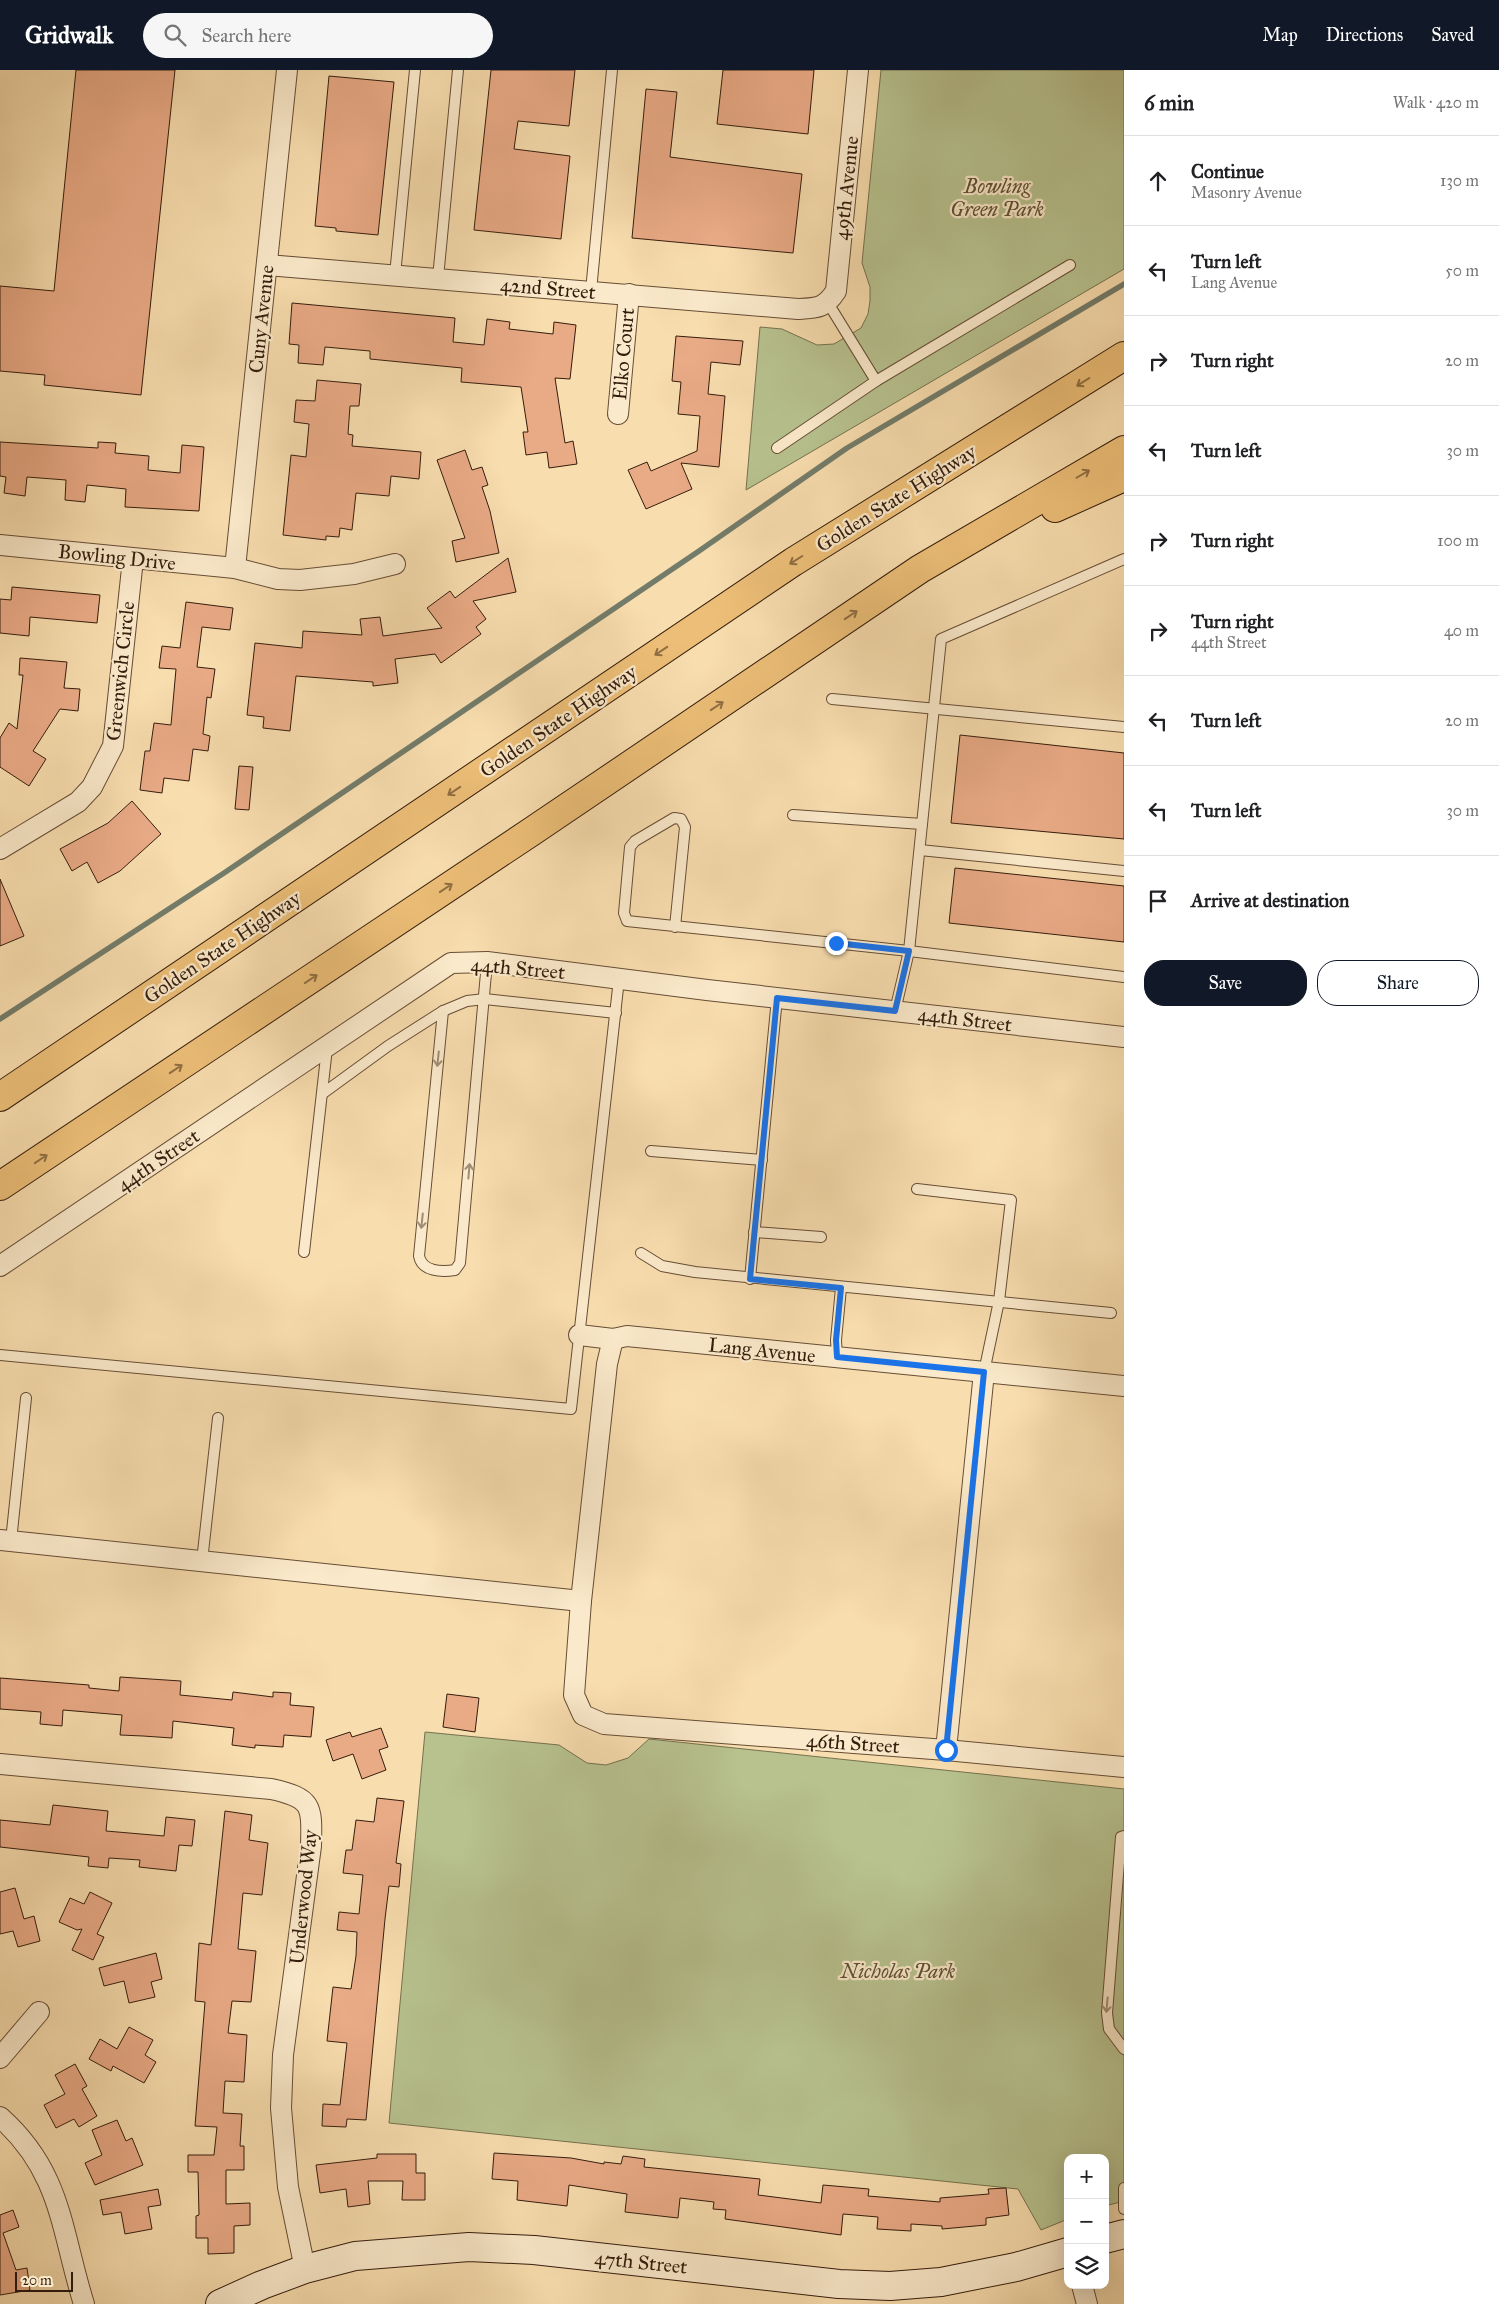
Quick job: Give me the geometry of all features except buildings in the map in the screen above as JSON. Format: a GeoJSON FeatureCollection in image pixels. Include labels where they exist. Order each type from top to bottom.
{"type":"FeatureCollection","features":[{"type":"Feature","properties":{"kind":"highway","name":"Golden State Highway"},"geometry":{"type":"LineString","coordinates":[[0,1097],[793,562],[1124,356]]}},
{"type":"Feature","properties":{"kind":"highway"},"geometry":{"type":"LineString","coordinates":[[0,1186],[531,832],[920,569],[1124,450]]}},
{"type":"Feature","properties":{"kind":"highway"},"geometry":{"type":"LineString","coordinates":[[920,569],[1124,477]]}},
{"type":"Feature","properties":{"kind":"street","name":"Cuny Avenue"},"geometry":{"type":"LineString","coordinates":[[235,568],[287,70]]}},
{"type":"Feature","properties":{"kind":"street","name":"49th Avenue"},"geometry":{"type":"LineString","coordinates":[[828,303],[836,291],[858,70]]}},
{"type":"Feature","properties":{"kind":"street","name":"42nd Street"},"geometry":{"type":"LineString","coordinates":[[267,264],[798,309],[812,308],[828,303]]}},
{"type":"Feature","properties":{"kind":"street","name":"Elko Court"},"geometry":{"type":"LineString","coordinates":[[618,414],[629,294]]}},
{"type":"Feature","properties":{"kind":"street","name":"Bowling Drive"},"geometry":{"type":"LineString","coordinates":[[0,545],[235,568],[278,579],[300,580],[354,574],[395,564]]}},
{"type":"Feature","properties":{"kind":"street","name":"Greenwich Circle"},"geometry":{"type":"LineString","coordinates":[[0,849],[78,802],[92,787],[113,746],[133,559]]}},
{"type":"Feature","properties":{"kind":"street","name":"44th Street"},"geometry":{"type":"LineString","coordinates":[[0,1266],[450,963],[487,962],[1124,1038]]}},
{"type":"Feature","properties":{"kind":"street","name":"Lang Avenue"},"geometry":{"type":"LineString","coordinates":[[579,1336],[612,1339],[627,1336],[1124,1386]]}},
{"type":"Feature","properties":{"kind":"street"},"geometry":{"type":"LineString","coordinates":[[5,1541],[581,1601],[607,1364],[612,1339]]}},
{"type":"Feature","properties":{"kind":"street"},"geometry":{"type":"LineString","coordinates":[[946,1750],[984,1372]]}},
{"type":"Feature","properties":{"kind":"street","name":"46th Street"},"geometry":{"type":"LineString","coordinates":[[581,1601],[574,1695],[583,1715],[604,1724],[946,1750],[1124,1767]]}},
{"type":"Feature","properties":{"kind":"street","name":"Underwood Way"},"geometry":{"type":"LineString","coordinates":[[0,1764],[271,1789],[296,1794],[307,1804],[312,1820],[312,1846],[283,2055],[281,2108],[288,2187],[305,2269]]}},
{"type":"Feature","properties":{"kind":"street"},"geometry":{"type":"LineString","coordinates":[[0,2058],[39,2012]]}},
{"type":"Feature","properties":{"kind":"street"},"geometry":{"type":"LineString","coordinates":[[0,2117],[28,2145],[50,2183],[74,2275],[84,2304]]}},
{"type":"Feature","properties":{"kind":"street"},"geometry":{"type":"LineString","coordinates":[[1109,2239],[1124,2234]]}},
{"type":"Feature","properties":{"kind":"street","name":"47th Street"},"geometry":{"type":"LineString","coordinates":[[220,2304],[262,2285],[305,2269],[355,2256],[469,2247],[534,2250],[839,2284],[890,2286],[966,2278],[1064,2253]]}},
{"type":"Feature","properties":{"kind":"street"},"geometry":{"type":"LineString","coordinates":[[1083,2289],[1087,2304]]}},
{"type":"Feature","properties":{"kind":"lane"},"geometry":{"type":"LineString","coordinates":[[395,275],[415,70]]}},
{"type":"Feature","properties":{"kind":"lane"},"geometry":{"type":"LineString","coordinates":[[438,278],[458,70]]}},
{"type":"Feature","properties":{"kind":"lane"},"geometry":{"type":"LineString","coordinates":[[591,291],[612,70]]}},
{"type":"Feature","properties":{"kind":"lane"},"geometry":{"type":"LineString","coordinates":[[777,448],[876,381],[1070,265]]}},
{"type":"Feature","properties":{"kind":"lane"},"geometry":{"type":"LineString","coordinates":[[828,303],[876,381]]}},
{"type":"Feature","properties":{"kind":"lane"},"geometry":{"type":"LineString","coordinates":[[895,1011],[909,951],[941,640],[1124,559]]}},
{"type":"Feature","properties":{"kind":"lane"},"geometry":{"type":"LineString","coordinates":[[832,699],[1124,727]]}},
{"type":"Feature","properties":{"kind":"lane"},"geometry":{"type":"LineString","coordinates":[[793,815],[922,824]]}},
{"type":"Feature","properties":{"kind":"lane"},"geometry":{"type":"LineString","coordinates":[[675,927],[685,827],[680,819],[674,818],[632,843],[624,913],[627,921],[675,927],[909,951],[1124,977]]}},
{"type":"Feature","properties":{"kind":"lane"},"geometry":{"type":"LineString","coordinates":[[920,850],[1124,871]]}},
{"type":"Feature","properties":{"kind":"lane"},"geometry":{"type":"LineString","coordinates":[[443,1011],[419,1256],[422,1265],[426,1268],[455,1270],[460,1263],[487,962]]}},
{"type":"Feature","properties":{"kind":"lane"},"geometry":{"type":"LineString","coordinates":[[0,1355],[571,1409],[619,979]]}},
{"type":"Feature","properties":{"kind":"lane"},"geometry":{"type":"LineString","coordinates":[[750,1279],[777,998]]}},
{"type":"Feature","properties":{"kind":"lane"},"geometry":{"type":"LineString","coordinates":[[322,1094],[388,1046],[443,1011],[467,1001],[485,999],[616,1013]]}},
{"type":"Feature","properties":{"kind":"lane"},"geometry":{"type":"LineString","coordinates":[[304,1252],[327,1047]]}},
{"type":"Feature","properties":{"kind":"lane"},"geometry":{"type":"LineString","coordinates":[[651,1151],[762,1160]]}},
{"type":"Feature","properties":{"kind":"lane"},"geometry":{"type":"LineString","coordinates":[[917,1189],[1011,1200],[999,1301],[984,1372]]}},
{"type":"Feature","properties":{"kind":"lane"},"geometry":{"type":"LineString","coordinates":[[754,1232],[821,1237]]}},
{"type":"Feature","properties":{"kind":"lane"},"geometry":{"type":"LineString","coordinates":[[641,1253],[662,1266],[750,1279],[1111,1313]]}},
{"type":"Feature","properties":{"kind":"lane"},"geometry":{"type":"LineString","coordinates":[[837,1357],[836,1340],[841,1288]]}},
{"type":"Feature","properties":{"kind":"lane"},"geometry":{"type":"LineString","coordinates":[[5,1541],[26,1398]]}},
{"type":"Feature","properties":{"kind":"lane"},"geometry":{"type":"LineString","coordinates":[[202,1561],[218,1418]]}},
{"type":"Feature","properties":{"kind":"lane"},"geometry":{"type":"LineString","coordinates":[[1124,1836],[1121,1837],[1107,2013],[1109,2029],[1120,2039],[1124,2049]]}},
{"type":"Feature","properties":{"kind":"lane"},"geometry":{"type":"LineString","coordinates":[[1124,2188],[1124,2209]]}},
{"type":"Feature","properties":{"kind":"green space","name":"Bowling Green Park"},"geometry":{"type":"Polygon","coordinates":[[[881,70],[1124,70],[1124,269],[746,490],[760,327],[782,329],[817,345],[834,344],[861,328],[868,314],[870,287],[862,263],[881,70]]]}},
{"type":"Feature","properties":{"kind":"green space","name":"Nicholas Park"},"geometry":{"type":"Polygon","coordinates":[[[425,1732],[559,1745],[587,1763],[606,1765],[628,1758],[649,1739],[1124,1789],[1124,2201],[1109,2205],[1109,2154],[1064,2154],[1064,2221],[1041,2230],[1018,2189],[389,2123],[425,1732]]]}},
{"type":"Feature","properties":{"kind":"waterway"},"geometry":{"type":"LineString","coordinates":[[0,1019],[224,873],[699,551],[847,448],[1124,284]]}},
{"type":"Feature","properties":{"kind":"route"},"geometry":{"type":"LineString","coordinates":[[836,943],[909,951],[895,1011],[777,998],[750,1279],[841,1288],[836,1340],[837,1357],[984,1372],[946,1750]]}}]}
